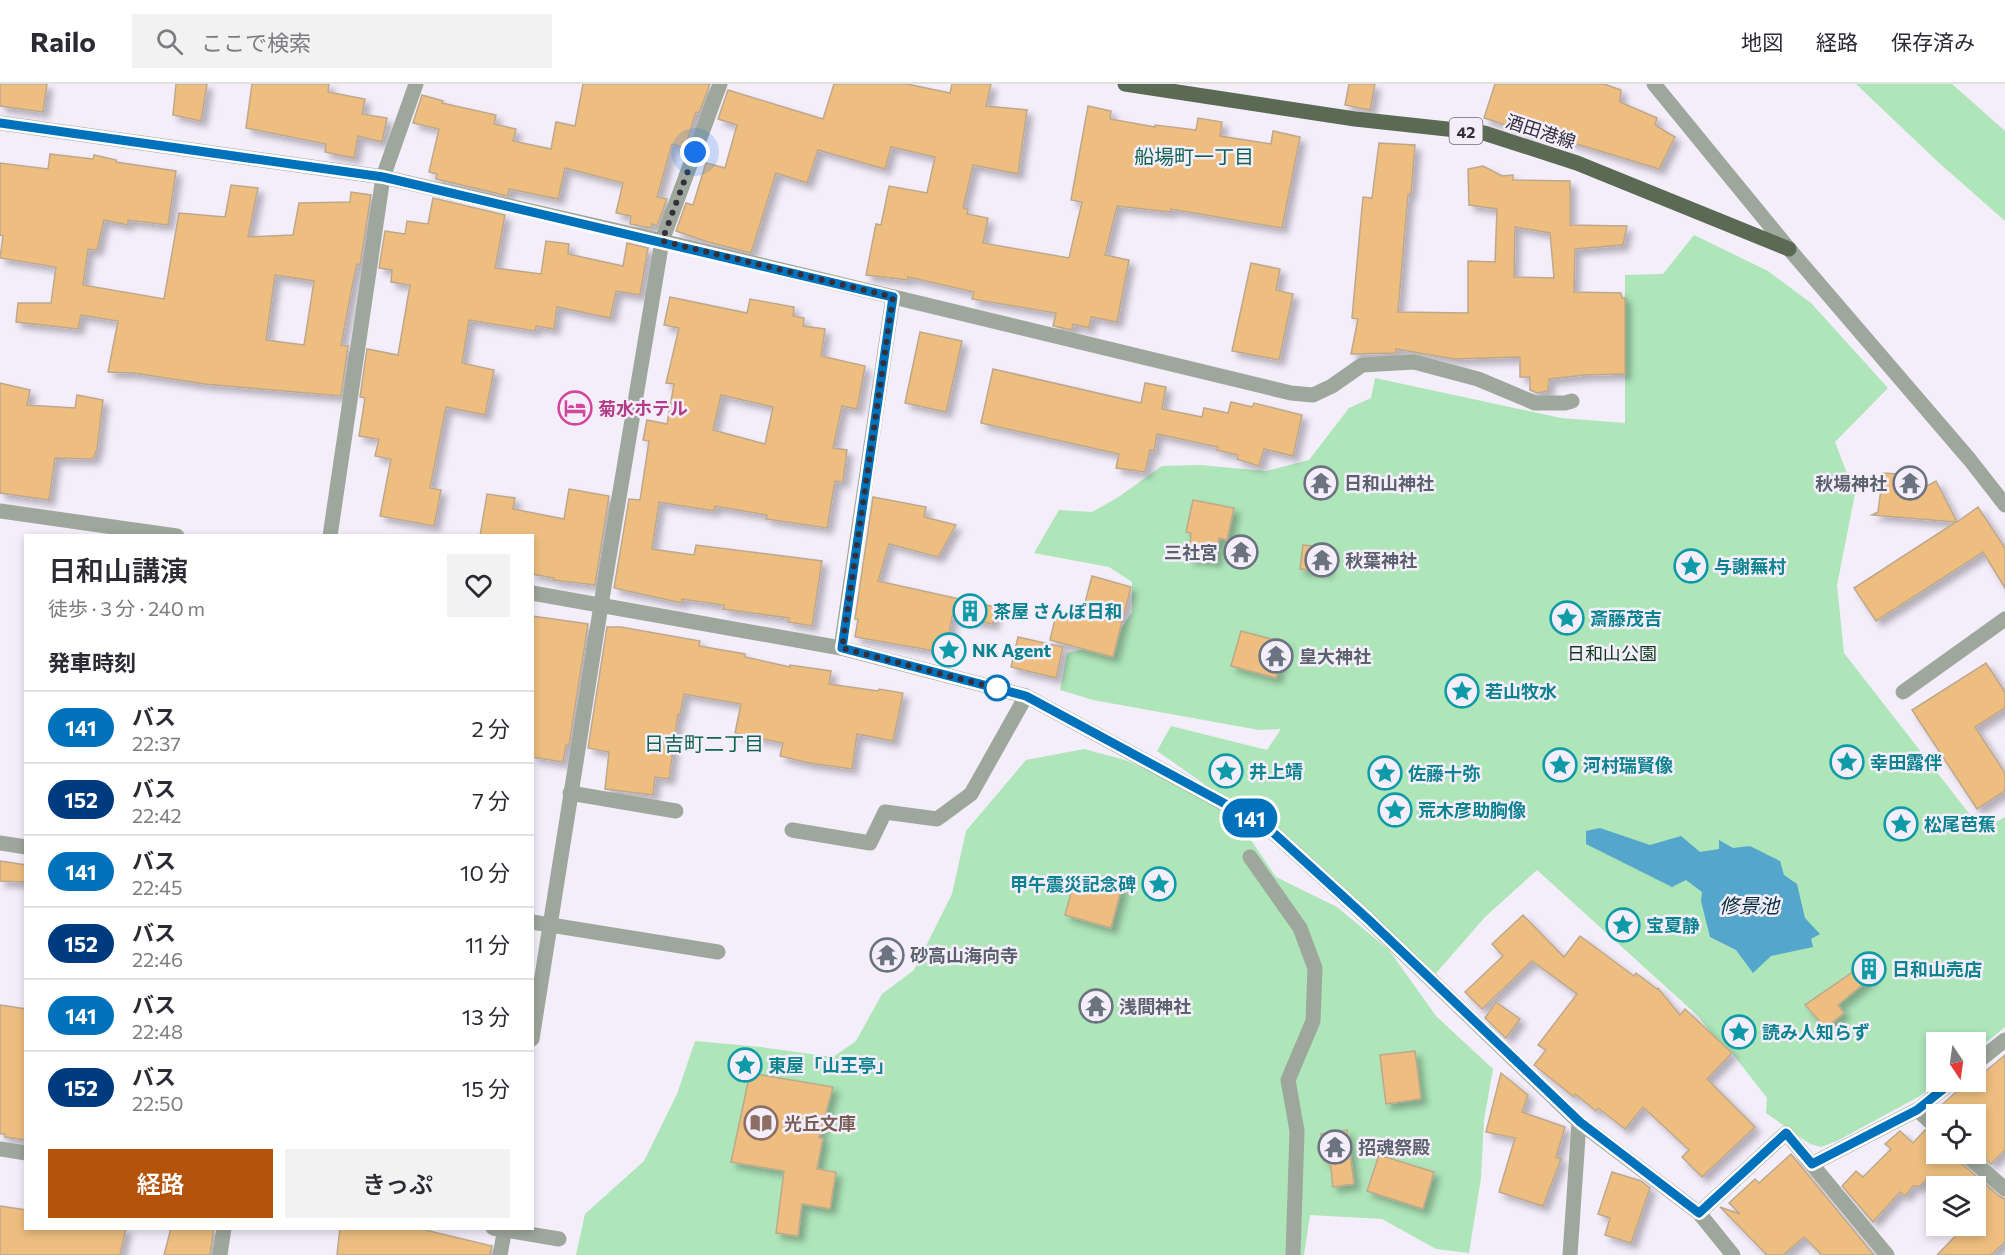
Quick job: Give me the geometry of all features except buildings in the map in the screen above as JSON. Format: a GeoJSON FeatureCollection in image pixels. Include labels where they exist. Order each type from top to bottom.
{"type":"FeatureCollection","features":[{"type":"Feature","properties":{"kind":"main road","name":"酒田港線"},"geometry":{"type":"LineString","coordinates":[[1135,85],[1355,119],[1484,134],[1577,163],[1789,249]]}},
{"type":"Feature","properties":{"kind":"street"},"geometry":{"type":"LineString","coordinates":[[330,534],[383,177],[416,84]]}},
{"type":"Feature","properties":{"kind":"street"},"geometry":{"type":"LineString","coordinates":[[534,1025],[662,241],[720,84]]}},
{"type":"Feature","properties":{"kind":"street"},"geometry":{"type":"LineString","coordinates":[[1654,84],[1789,249],[1970,460],[2005,505]]}},
{"type":"Feature","properties":{"kind":"street"},"geometry":{"type":"LineString","coordinates":[[0,123],[383,177],[662,241],[1291,393],[1313,395],[1332,386],[1362,365],[1414,362],[1478,379],[1535,403],[1572,401]]}},
{"type":"Feature","properties":{"kind":"street"},"geometry":{"type":"LineString","coordinates":[[842,648],[893,297]]}},
{"type":"Feature","properties":{"kind":"street"},"geometry":{"type":"LineString","coordinates":[[0,511],[163,534]]}},
{"type":"Feature","properties":{"kind":"street"},"geometry":{"type":"LineString","coordinates":[[534,593],[842,648],[1026,696],[1266,826],[1369,920],[1580,1122],[1699,1213],[1733,1255]]}},
{"type":"Feature","properties":{"kind":"street"},"geometry":{"type":"LineString","coordinates":[[1903,692],[2005,619]]}},
{"type":"Feature","properties":{"kind":"street"},"geometry":{"type":"LineString","coordinates":[[792,830],[870,843],[885,812],[937,819],[970,794],[1026,696]]}},
{"type":"Feature","properties":{"kind":"street"},"geometry":{"type":"LineString","coordinates":[[570,794],[676,811]]}},
{"type":"Feature","properties":{"kind":"street"},"geometry":{"type":"LineString","coordinates":[[0,843],[24,847]]}},
{"type":"Feature","properties":{"kind":"street"},"geometry":{"type":"LineString","coordinates":[[1250,857],[1300,928],[1315,968],[1313,1021],[1288,1080],[1298,1131],[1293,1255]]}},
{"type":"Feature","properties":{"kind":"street"},"geometry":{"type":"LineString","coordinates":[[534,922],[718,952]]}},
{"type":"Feature","properties":{"kind":"street"},"geometry":{"type":"LineString","coordinates":[[1986,1055],[2005,1040]]}},
{"type":"Feature","properties":{"kind":"street"},"geometry":{"type":"LineString","coordinates":[[1812,1164],[1917,1110],[1940,1092]]}},
{"type":"Feature","properties":{"kind":"street"},"geometry":{"type":"LineString","coordinates":[[1917,1110],[1926,1118]]}},
{"type":"Feature","properties":{"kind":"street"},"geometry":{"type":"LineString","coordinates":[[1570,1255],[1580,1122]]}},
{"type":"Feature","properties":{"kind":"street"},"geometry":{"type":"LineString","coordinates":[[1699,1213],[1786,1133],[1887,1255]]}},
{"type":"Feature","properties":{"kind":"street"},"geometry":{"type":"LineString","coordinates":[[0,1149],[24,1153]]}},
{"type":"Feature","properties":{"kind":"street"},"geometry":{"type":"LineString","coordinates":[[1976,1164],[2005,1189]]}},
{"type":"Feature","properties":{"kind":"street"},"geometry":{"type":"LineString","coordinates":[[220,1255],[224,1230]]}},
{"type":"Feature","properties":{"kind":"street"},"geometry":{"type":"LineString","coordinates":[[500,1255],[501,1230]]}},
{"type":"Feature","properties":{"kind":"street"},"geometry":{"type":"LineString","coordinates":[[507,1230],[559,1239]]}},
{"type":"Feature","properties":{"kind":"green space"},"geometry":{"type":"Polygon","coordinates":[[[1856,84],[1952,84],[2005,131],[2005,221],[1937,161],[1856,84]]]}},
{"type":"Feature","properties":{"kind":"green space","name":"日和山公園"},"geometry":{"type":"Polygon","coordinates":[[[1694,235],[1768,271],[1811,303],[1888,388],[1835,442],[1855,494],[1837,585],[1844,653],[1982,830],[2005,817],[2005,1027],[1986,1043],[1986,1032],[1926,1032],[1926,1091],[1837,1141],[1821,1147],[1810,1144],[1766,1113],[1767,1098],[1732,1053],[1712,1034],[1698,1016],[1537,870],[1485,917],[1431,979],[1286,841],[1157,751],[1171,726],[1267,750],[1281,729],[1259,730],[1093,700],[1060,690],[1067,653],[1112,642],[1132,612],[1132,582],[1109,567],[1034,553],[1059,510],[1092,512],[1117,498],[1162,466],[1200,465],[1266,471],[1309,460],[1349,408],[1371,398],[1375,378],[1561,418],[1625,423],[1625,275],[1663,274],[1694,235]]]}},
{"type":"Feature","properties":{"kind":"green space"},"geometry":{"type":"Polygon","coordinates":[[[1084,749],[1125,760],[1199,792],[1242,827],[1276,877],[1337,907],[1389,950],[1436,1016],[1493,1069],[1484,1120],[1481,1178],[1469,1253],[1436,1249],[1382,1219],[1310,1215],[1304,1255],[576,1255],[585,1214],[644,1161],[677,1094],[695,1041],[833,1057],[856,1041],[882,994],[914,970],[952,894],[966,831],[1026,760],[1084,749]]]}},
{"type":"Feature","properties":{"kind":"water","name":"修景池"},"geometry":{"type":"Polygon","coordinates":[[[1600,828],[1650,845],[1681,836],[1700,852],[1719,849],[1719,840],[1733,848],[1750,846],[1780,861],[1784,875],[1797,884],[1805,918],[1820,934],[1811,939],[1813,947],[1771,956],[1753,973],[1736,950],[1710,937],[1701,901],[1702,892],[1686,880],[1672,887],[1586,844],[1586,831],[1600,828]]]}},
{"type":"Feature","properties":{"kind":"bus line","name":"141"},"geometry":{"type":"LineString","coordinates":[[0,123],[383,177],[893,297],[842,648],[1026,696],[1266,826],[1369,920],[1580,1122],[1699,1213],[1786,1133],[1812,1164],[1917,1110],[1940,1092]]}},
{"type":"Feature","properties":{"kind":"place","name":"菊水ホテル"},"geometry":{"type":"Point","coordinates":[575,408]}},
{"type":"Feature","properties":{"kind":"place","name":"日和山神社"},"geometry":{"type":"Point","coordinates":[1321,483]}},
{"type":"Feature","properties":{"kind":"place","name":"秋場神社"},"geometry":{"type":"Point","coordinates":[1910,483]}},
{"type":"Feature","properties":{"kind":"place","name":"三社宮"},"geometry":{"type":"Point","coordinates":[1241,552]}},
{"type":"Feature","properties":{"kind":"place","name":"秋葉神社"},"geometry":{"type":"Point","coordinates":[1322,560]}},
{"type":"Feature","properties":{"kind":"place","name":"与謝蕪村"},"geometry":{"type":"Point","coordinates":[1691,566]}},
{"type":"Feature","properties":{"kind":"place","name":"茶屋 さんぽ日和"},"geometry":{"type":"Point","coordinates":[970,611]}},
{"type":"Feature","properties":{"kind":"place","name":"斎藤茂吉"},"geometry":{"type":"Point","coordinates":[1567,618]}},
{"type":"Feature","properties":{"kind":"place","name":"NK Agent"},"geometry":{"type":"Point","coordinates":[949,650]}},
{"type":"Feature","properties":{"kind":"place","name":"皇大神社"},"geometry":{"type":"Point","coordinates":[1276,656]}},
{"type":"Feature","properties":{"kind":"place","name":"若山牧水"},"geometry":{"type":"Point","coordinates":[1462,691]}},
{"type":"Feature","properties":{"kind":"place","name":"幸田露伴"},"geometry":{"type":"Point","coordinates":[1847,762]}},
{"type":"Feature","properties":{"kind":"place","name":"河村瑞賢像"},"geometry":{"type":"Point","coordinates":[1560,765]}},
{"type":"Feature","properties":{"kind":"place","name":"井上靖"},"geometry":{"type":"Point","coordinates":[1226,771]}},
{"type":"Feature","properties":{"kind":"place","name":"佐藤十弥"},"geometry":{"type":"Point","coordinates":[1385,773]}},
{"type":"Feature","properties":{"kind":"place","name":"荒木彦助胸像"},"geometry":{"type":"Point","coordinates":[1395,810]}},
{"type":"Feature","properties":{"kind":"place","name":"松尾芭蕉"},"geometry":{"type":"Point","coordinates":[1901,824]}},
{"type":"Feature","properties":{"kind":"place","name":"甲午震災記念碑"},"geometry":{"type":"Point","coordinates":[1159,884]}},
{"type":"Feature","properties":{"kind":"place","name":"宝夏静"},"geometry":{"type":"Point","coordinates":[1623,925]}},
{"type":"Feature","properties":{"kind":"place","name":"砂高山海向寺"},"geometry":{"type":"Point","coordinates":[887,955]}},
{"type":"Feature","properties":{"kind":"place","name":"日和山売店"},"geometry":{"type":"Point","coordinates":[1869,969]}},
{"type":"Feature","properties":{"kind":"place","name":"浅間神社"},"geometry":{"type":"Point","coordinates":[1096,1006]}},
{"type":"Feature","properties":{"kind":"place","name":"読み人知らず"},"geometry":{"type":"Point","coordinates":[1739,1032]}},
{"type":"Feature","properties":{"kind":"place","name":"東屋「山王亭」"},"geometry":{"type":"Point","coordinates":[745,1065]}},
{"type":"Feature","properties":{"kind":"place","name":"光丘文庫"},"geometry":{"type":"Point","coordinates":[761,1123]}},
{"type":"Feature","properties":{"kind":"place","name":"招魂祭殿"},"geometry":{"type":"Point","coordinates":[1335,1147]}},
{"type":"Feature","properties":{"kind":"district","name":"船場町一丁目"},"geometry":{"type":"Point","coordinates":[1194,156]}},
{"type":"Feature","properties":{"kind":"district","name":"日吉町二丁目"},"geometry":{"type":"Point","coordinates":[704,743]}},
{"type":"Feature","properties":{"kind":"route"},"geometry":{"type":"LineString","coordinates":[[695,152],[662,241],[893,297],[842,648],[1003,690],[997,688]]}}]}
